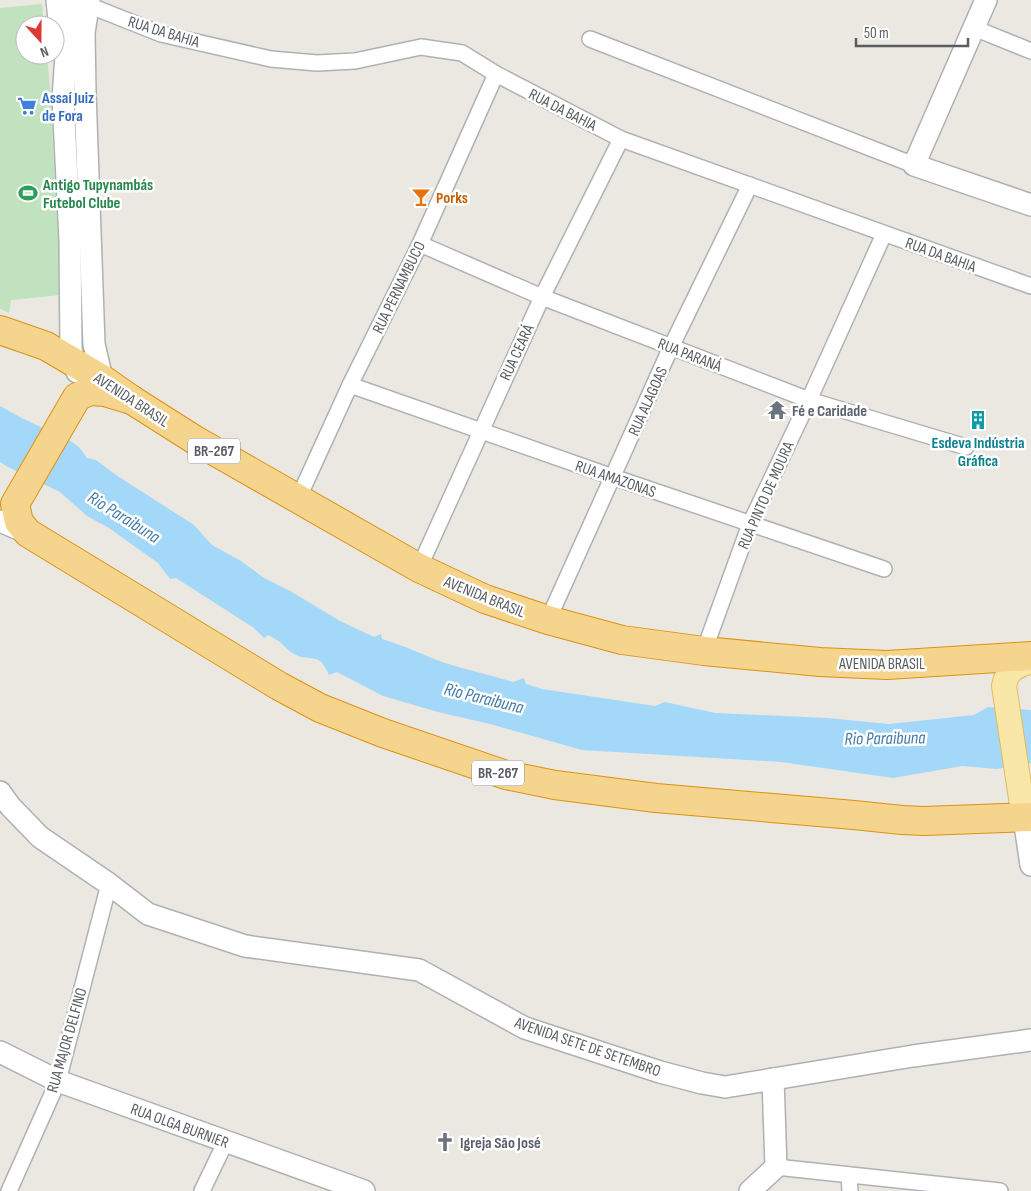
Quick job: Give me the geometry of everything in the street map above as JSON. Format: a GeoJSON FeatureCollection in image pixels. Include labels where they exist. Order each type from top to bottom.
{"type":"FeatureCollection","features":[{"type":"Feature","properties":{"kind":"highway","name":"AVENIDA BRASIL"},"geometry":{"type":"LineString","coordinates":[[0,330],[46,346],[102,379],[195,440],[418,568],[485,598],[548,620],[622,640],[820,662],[887,665],[1031,656]]}},
{"type":"Feature","properties":{"kind":"highway"},"geometry":{"type":"LineString","coordinates":[[46,346],[68,372],[74,383],[73,404]]}},
{"type":"Feature","properties":{"kind":"highway"},"geometry":{"type":"LineString","coordinates":[[73,404],[90,391],[105,392],[132,400]]}},
{"type":"Feature","properties":{"kind":"highway","name":"BR-267"},"geometry":{"type":"LineString","coordinates":[[73,404],[9,508],[19,522],[28,533],[270,681],[320,708],[383,733],[506,775],[555,786],[656,798],[902,820],[924,821],[1025,810]]}},
{"type":"Feature","properties":{"kind":"main road"},"geometry":{"type":"LineString","coordinates":[[1025,810],[1004,686],[1006,676],[1011,671],[1019,665],[1031,661]]}},
{"type":"Feature","properties":{"kind":"street"},"geometry":{"type":"LineString","coordinates":[[54,0],[63,98],[94,344],[102,379]]}},
{"type":"Feature","properties":{"kind":"street"},"geometry":{"type":"LineString","coordinates":[[914,165],[986,0]]}},
{"type":"Feature","properties":{"kind":"street"},"geometry":{"type":"LineString","coordinates":[[63,98],[82,2]]}},
{"type":"Feature","properties":{"kind":"street"},"geometry":{"type":"LineString","coordinates":[[73,404],[79,387],[71,350],[81,240],[85,92],[82,2]]}},
{"type":"Feature","properties":{"kind":"street","name":"RUA DA BAHIA"},"geometry":{"type":"LineString","coordinates":[[82,2],[161,34],[271,59],[317,63],[355,61],[421,47],[462,53],[496,74],[621,138],[1031,286]]}},
{"type":"Feature","properties":{"kind":"street"},"geometry":{"type":"LineString","coordinates":[[974,28],[1031,51]]}},
{"type":"Feature","properties":{"kind":"street"},"geometry":{"type":"LineString","coordinates":[[590,39],[914,165],[1031,205]]}},
{"type":"Feature","properties":{"kind":"street","name":"RUA PERNAMBUCO"},"geometry":{"type":"LineString","coordinates":[[298,499],[350,385],[420,244],[496,74]]}},
{"type":"Feature","properties":{"kind":"street","name":"RUA CEARÁ"},"geometry":{"type":"LineString","coordinates":[[418,568],[542,298],[621,138]]}},
{"type":"Feature","properties":{"kind":"street","name":"RUA ALAGOAS"},"geometry":{"type":"LineString","coordinates":[[548,620],[671,347],[750,185]]}},
{"type":"Feature","properties":{"kind":"street","name":"RUA PINTO DE MOURA"},"geometry":{"type":"LineString","coordinates":[[704,650],[750,524],[809,400],[884,234]]}},
{"type":"Feature","properties":{"kind":"street","name":"RUA PARANÁ"},"geometry":{"type":"LineString","coordinates":[[420,244],[542,298],[809,400],[966,447]]}},
{"type":"Feature","properties":{"kind":"street","name":"RUA AMAZONAS"},"geometry":{"type":"LineString","coordinates":[[350,385],[884,569]]}},
{"type":"Feature","properties":{"kind":"street","name":"AVENIDA SETE DE SETEMBRO"},"geometry":{"type":"LineString","coordinates":[[0,792],[10,806],[40,837],[109,884],[148,914],[245,946],[419,970],[525,1028],[702,1084],[725,1087],[913,1056],[1031,1040]]}},
{"type":"Feature","properties":{"kind":"street"},"geometry":{"type":"LineString","coordinates":[[1025,810],[1031,865]]}},
{"type":"Feature","properties":{"kind":"street","name":"RUA MAJOR DELFINO"},"geometry":{"type":"LineString","coordinates":[[9,1191],[58,1081],[109,884]]}},
{"type":"Feature","properties":{"kind":"street","name":"RUA OLGA BURNIER"},"geometry":{"type":"LineString","coordinates":[[0,1052],[58,1081],[364,1191]]}},
{"type":"Feature","properties":{"kind":"street"},"geometry":{"type":"LineString","coordinates":[[750,1191],[776,1166],[773,1079]]}},
{"type":"Feature","properties":{"kind":"street"},"geometry":{"type":"LineString","coordinates":[[202,1191],[226,1141]]}},
{"type":"Feature","properties":{"kind":"street"},"geometry":{"type":"LineString","coordinates":[[776,1166],[1000,1191]]}},
{"type":"Feature","properties":{"kind":"street"},"geometry":{"type":"LineString","coordinates":[[849,1175],[850,1191]]}},
{"type":"Feature","properties":{"kind":"green space","name":"Antigo Tupynambás Futebol Clube"},"geometry":{"type":"Polygon","coordinates":[[[42,4],[43,15],[15,15],[15,65],[48,65],[61,295],[11,300],[9,313],[0,309],[0,8],[42,4]]]}},
{"type":"Feature","properties":{"kind":"water","name":"Rio Paraibuna"},"geometry":{"type":"Polygon","coordinates":[[[0,406],[70,441],[87,458],[96,460],[194,525],[212,545],[241,561],[264,578],[292,592],[340,621],[374,637],[381,634],[382,639],[445,663],[513,682],[524,678],[526,684],[542,689],[655,706],[665,702],[715,713],[827,718],[889,724],[974,715],[988,707],[1031,710],[1031,763],[997,769],[962,766],[893,778],[781,762],[582,750],[383,696],[337,672],[329,675],[325,667],[317,659],[297,656],[279,641],[268,635],[264,638],[254,628],[176,578],[170,579],[158,563],[109,528],[87,516],[60,492],[0,462],[0,406]]]}},
{"type":"Feature","properties":{"kind":"place","name":"Assaí Juiz de Fora"},"geometry":{"type":"Point","coordinates":[27,106]}},
{"type":"Feature","properties":{"kind":"place","name":"Antigo Tupynambás Futebol Clube"},"geometry":{"type":"Point","coordinates":[28,193]}},
{"type":"Feature","properties":{"kind":"place","name":"Porks"},"geometry":{"type":"Point","coordinates":[421,197]}},
{"type":"Feature","properties":{"kind":"place","name":"Fé e Caridade"},"geometry":{"type":"Point","coordinates":[777,410]}},
{"type":"Feature","properties":{"kind":"place","name":"Esdeva Indústria Gráfica"},"geometry":{"type":"Point","coordinates":[978,420]}},
{"type":"Feature","properties":{"kind":"place","name":"Igreja São José"},"geometry":{"type":"Point","coordinates":[445,1142]}}]}
